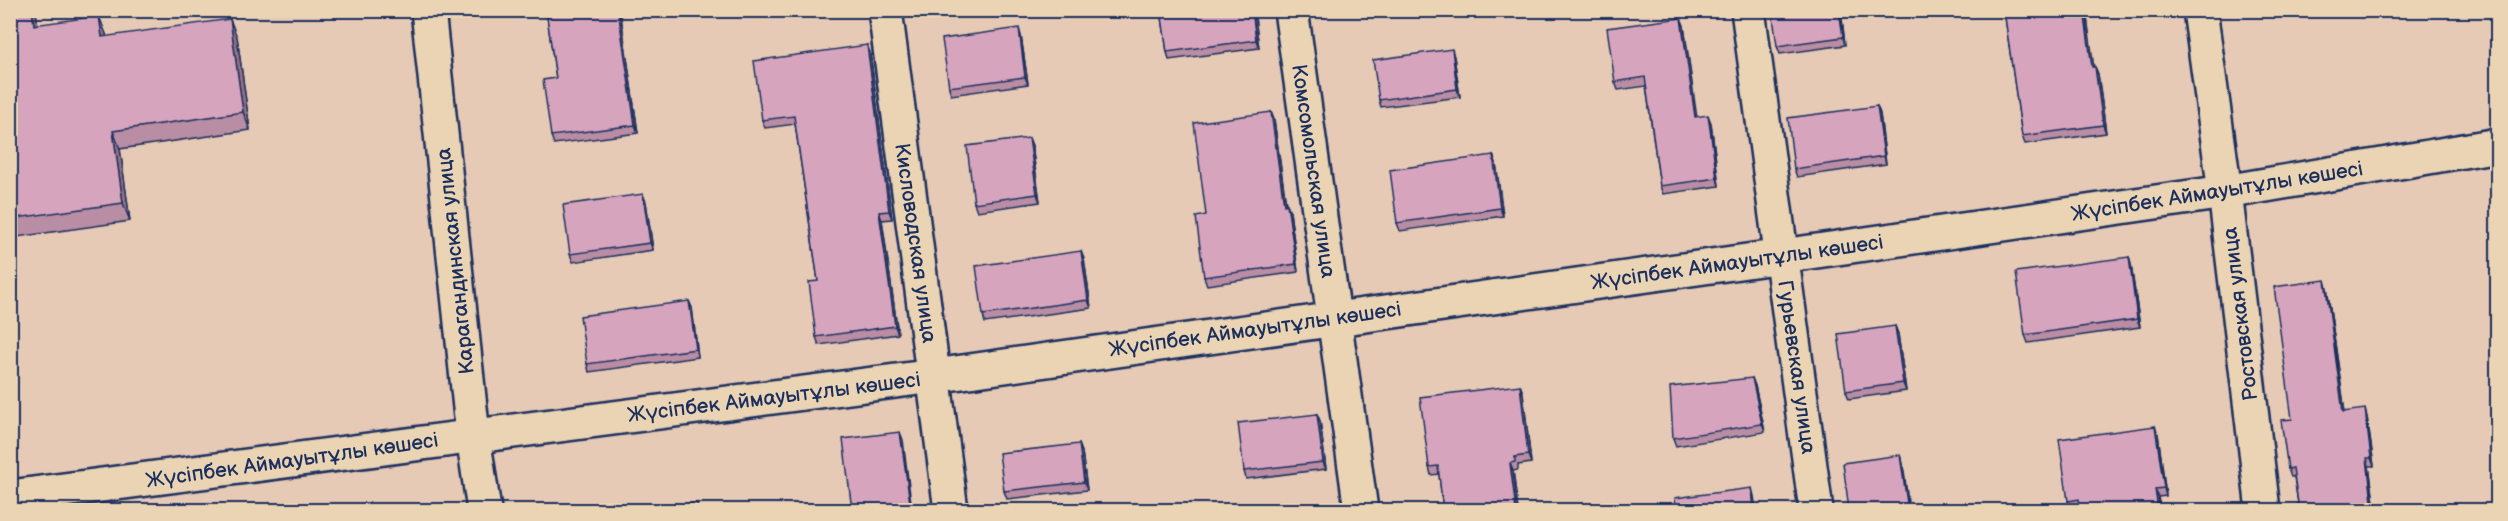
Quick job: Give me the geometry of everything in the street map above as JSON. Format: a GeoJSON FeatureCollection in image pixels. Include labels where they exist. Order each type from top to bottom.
{"type":"FeatureCollection","features":[{"type":"Feature","properties":{"kind":"street","name":"Карагандинская улица"},"geometry":{"type":"LineString","coordinates":[[428,10],[484,510]]}},
{"type":"Feature","properties":{"kind":"street","name":"Кисловодская улица"},"geometry":{"type":"LineString","coordinates":[[885,10],[951,510]]}},
{"type":"Feature","properties":{"kind":"street","name":"Комсомольская улица"},"geometry":{"type":"LineString","coordinates":[[1291,10],[1361,510]]}},
{"type":"Feature","properties":{"kind":"street","name":"Гурьевская улица"},"geometry":{"type":"LineString","coordinates":[[1748,10],[1816,510]]}},
{"type":"Feature","properties":{"kind":"street","name":"Ростовская улица"},"geometry":{"type":"LineString","coordinates":[[2199,10],[2225,192],[2263,510]]}},
{"type":"Feature","properties":{"kind":"street","name":"Жүсіпбек Аймауытұлы көшесі"},"geometry":{"type":"LineString","coordinates":[[27,500],[474,436],[934,376],[1334,317],[1782,256],[2225,192],[2498,145]]}},
{"type":"Feature","properties":{"kind":"building"},"geometry":{"type":"Polygon","coordinates":[[[10,10],[32,10],[34,25],[99,16],[102,37],[230,19],[243,112],[113,131],[123,203],[10,219],[10,10]]]}},
{"type":"Feature","properties":{"kind":"building"},"geometry":{"type":"Polygon","coordinates":[[[546,10],[618,10],[635,125],[551,136],[543,80],[556,78],[546,10]]]}},
{"type":"Feature","properties":{"kind":"building"},"geometry":{"type":"Polygon","coordinates":[[[1161,10],[1252,10],[1256,40],[1167,52],[1161,10]]]}},
{"type":"Feature","properties":{"kind":"building"},"geometry":{"type":"Polygon","coordinates":[[[1772,10],[1839,10],[1843,37],[1777,46],[1772,10]]]}},
{"type":"Feature","properties":{"kind":"building"},"geometry":{"type":"Polygon","coordinates":[[[2004,10],[2084,10],[2103,125],[2022,136],[2004,10]]]}},
{"type":"Feature","properties":{"kind":"building"},"geometry":{"type":"Polygon","coordinates":[[[1681,18],[1695,117],[1708,115],[1717,178],[1660,186],[1645,77],[1615,82],[1607,28],[1681,18]]]}},
{"type":"Feature","properties":{"kind":"building"},"geometry":{"type":"Polygon","coordinates":[[[1019,28],[1025,77],[949,87],[942,39],[1019,28]]]}},
{"type":"Feature","properties":{"kind":"building"},"geometry":{"type":"Polygon","coordinates":[[[867,45],[889,211],[879,212],[895,326],[816,337],[809,282],[818,281],[794,116],[762,120],[754,61],[867,45]]]}},
{"type":"Feature","properties":{"kind":"building"},"geometry":{"type":"Polygon","coordinates":[[[1452,49],[1457,89],[1379,100],[1373,60],[1452,49]]]}},
{"type":"Feature","properties":{"kind":"building"},"geometry":{"type":"Polygon","coordinates":[[[1877,106],[1884,156],[1794,169],[1788,118],[1877,106]]]}},
{"type":"Feature","properties":{"kind":"building"},"geometry":{"type":"Polygon","coordinates":[[[1271,112],[1284,205],[1287,204],[1296,264],[1204,277],[1196,217],[1206,215],[1194,123],[1271,112]]]}},
{"type":"Feature","properties":{"kind":"building"},"geometry":{"type":"Polygon","coordinates":[[[1029,138],[1037,194],[974,203],[967,146],[1029,138]]]}},
{"type":"Feature","properties":{"kind":"building"},"geometry":{"type":"Polygon","coordinates":[[[1493,155],[1500,208],[1397,223],[1390,170],[1493,155]]]}},
{"type":"Feature","properties":{"kind":"building"},"geometry":{"type":"Polygon","coordinates":[[[643,194],[650,243],[570,254],[563,205],[643,194]]]}},
{"type":"Feature","properties":{"kind":"building"},"geometry":{"type":"Polygon","coordinates":[[[1081,251],[1088,300],[983,315],[976,266],[1081,251]]]}},
{"type":"Feature","properties":{"kind":"building"},"geometry":{"type":"Polygon","coordinates":[[[2129,257],[2137,319],[2025,335],[2016,272],[2129,257]]]}},
{"type":"Feature","properties":{"kind":"building"},"geometry":{"type":"Polygon","coordinates":[[[2325,280],[2343,412],[2365,409],[2371,458],[2367,458],[2373,510],[2299,510],[2293,468],[2288,469],[2281,420],[2292,419],[2274,287],[2325,280]]]}},
{"type":"Feature","properties":{"kind":"building"},"geometry":{"type":"Polygon","coordinates":[[[689,301],[696,349],[587,364],[580,316],[689,301]]]}},
{"type":"Feature","properties":{"kind":"building"},"geometry":{"type":"Polygon","coordinates":[[[1895,326],[1903,383],[1846,391],[1838,334],[1895,326]]]}},
{"type":"Feature","properties":{"kind":"building"},"geometry":{"type":"Polygon","coordinates":[[[1752,378],[1762,424],[1673,438],[1670,387],[1752,378]]]}},
{"type":"Feature","properties":{"kind":"building"},"geometry":{"type":"Polygon","coordinates":[[[1520,385],[1528,455],[1515,457],[1515,462],[1510,463],[1516,510],[1443,510],[1438,466],[1429,467],[1420,397],[1520,385]]]}},
{"type":"Feature","properties":{"kind":"building"},"geometry":{"type":"Polygon","coordinates":[[[1317,414],[1323,462],[1244,471],[1238,423],[1317,414]]]}},
{"type":"Feature","properties":{"kind":"building"},"geometry":{"type":"Polygon","coordinates":[[[2155,426],[2164,488],[2155,489],[2158,510],[2081,510],[2079,499],[2068,501],[2059,439],[2155,426]]]}},
{"type":"Feature","properties":{"kind":"building"},"geometry":{"type":"Polygon","coordinates":[[[900,432],[911,510],[852,510],[843,439],[900,432]]]}},
{"type":"Feature","properties":{"kind":"building"},"geometry":{"type":"Polygon","coordinates":[[[1079,444],[1084,482],[1004,491],[999,453],[1079,444]]]}},
{"type":"Feature","properties":{"kind":"building"},"geometry":{"type":"Polygon","coordinates":[[[1900,455],[1908,510],[1849,510],[1843,463],[1900,455]]]}},
{"type":"Feature","properties":{"kind":"building"},"geometry":{"type":"Polygon","coordinates":[[[1752,488],[1754,510],[1677,510],[1675,498],[1752,488]]]}},
{"type":"Feature","properties":{"kind":"building"},"geometry":{"type":"Polygon","coordinates":[[[697,503],[698,510],[634,510],[697,503]]]}}]}
